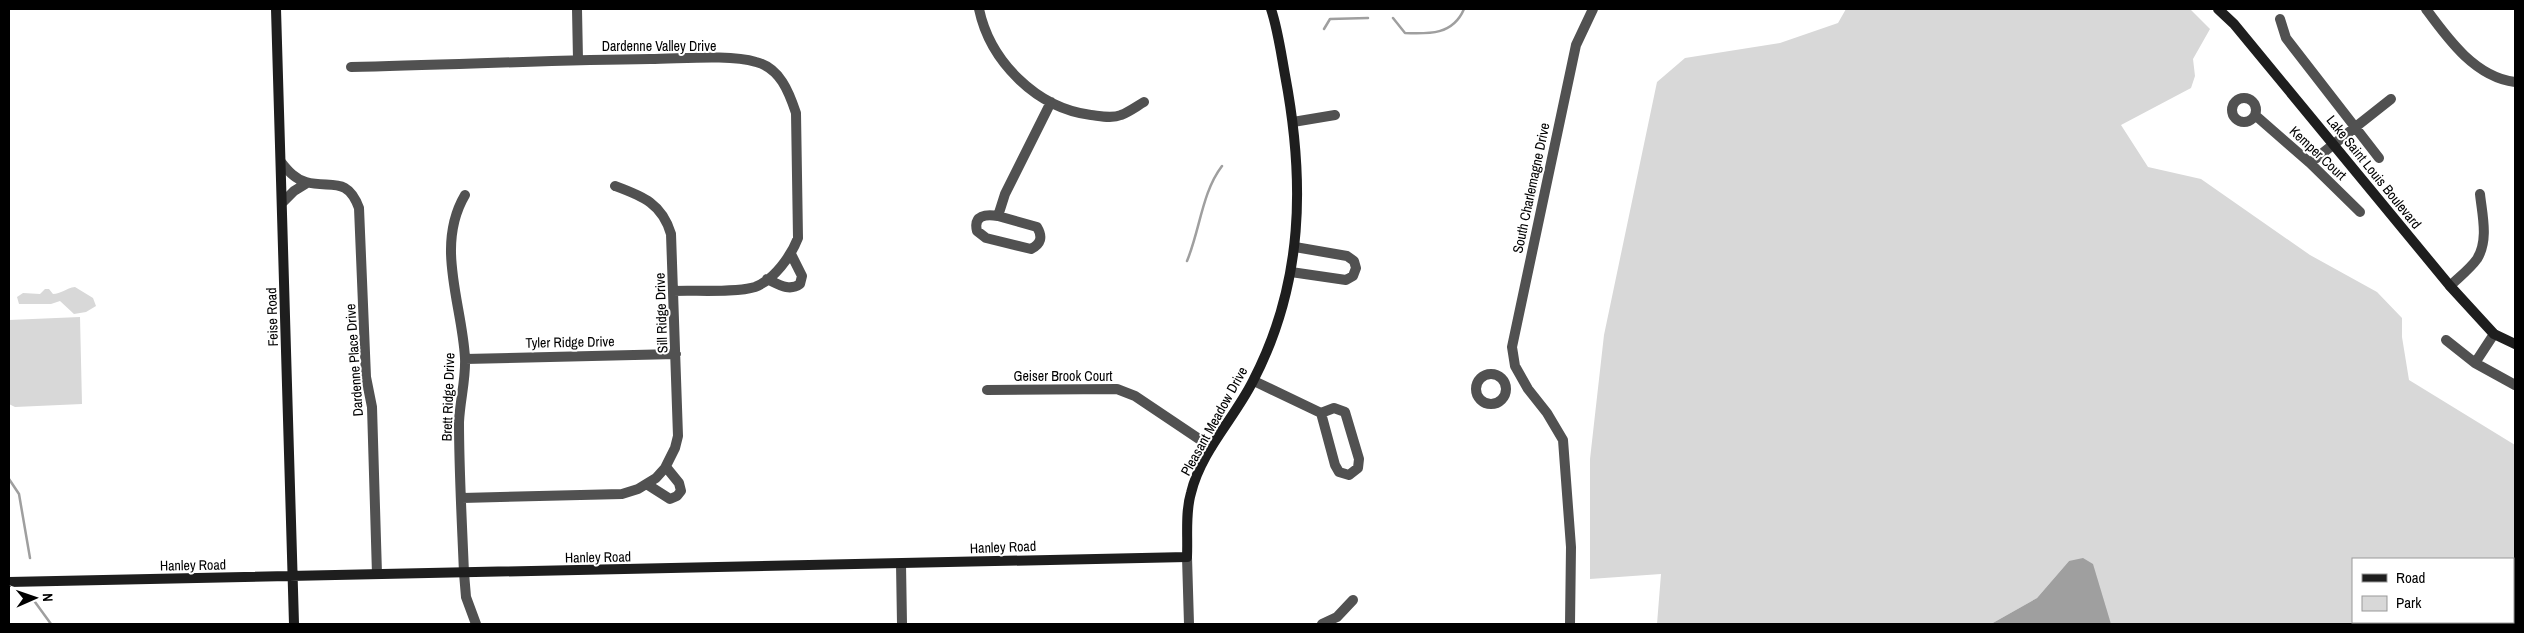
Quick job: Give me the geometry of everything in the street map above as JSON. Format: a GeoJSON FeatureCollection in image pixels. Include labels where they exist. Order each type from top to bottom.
{"type":"FeatureCollection","features":[{"type":"Feature","properties":{"kind":"street","name":"Feise Road"},"geometry":{"type":"LineString","coordinates":[[276,9],[294,624]]}},
{"type":"Feature","properties":{"kind":"street"},"geometry":{"type":"LineString","coordinates":[[578,9],[578,60]]}},
{"type":"Feature","properties":{"kind":"street"},"geometry":{"type":"LineString","coordinates":[[978,9],[983,29],[1003,61],[1019,79],[1051,102],[1085,114],[1106,117],[1120,116],[1144,102]]}},
{"type":"Feature","properties":{"kind":"street","name":"South Charlemagne Drive"},"geometry":{"type":"LineString","coordinates":[[1570,624],[1570,530],[1563,440],[1520,376],[1515,366],[1512,347],[1576,45],[1593,9]]}},
{"type":"Feature","properties":{"kind":"street","name":"Lake Saint Louis Boulevard"},"geometry":{"type":"LineString","coordinates":[[2218,9],[2234,24],[2450,286],[2494,334],[2515,344]]}},
{"type":"Feature","properties":{"kind":"street"},"geometry":{"type":"LineString","coordinates":[[2426,9],[2446,36],[2480,69],[2515,82]]}},
{"type":"Feature","properties":{"kind":"street","name":"Pleasant Meadow Drive"},"geometry":{"type":"LineString","coordinates":[[1188,557],[1190,494],[1198,470],[1254,381],[1278,320],[1291,272],[1295,247],[1298,176],[1293,122],[1273,11]]}},
{"type":"Feature","properties":{"kind":"street"},"geometry":{"type":"LineString","coordinates":[[2280,19],[2286,38],[2379,158]]}},
{"type":"Feature","properties":{"kind":"street","name":"Dardenne Valley Drive"},"geometry":{"type":"LineString","coordinates":[[351,67],[578,60],[738,60],[757,62],[781,79],[790,94],[796,113],[798,238],[791,254],[767,280],[754,287],[673,291]]}},
{"type":"Feature","properties":{"kind":"street"},"geometry":{"type":"LineString","coordinates":[[2310,163],[2390,99]]}},
{"type":"Feature","properties":{"kind":"street"},"geometry":{"type":"LineString","coordinates":[[998,216],[1005,194],[1051,102]]}},
{"type":"Feature","properties":{"kind":"street","name":"Kemper Court"},"geometry":{"type":"LineString","coordinates":[[2255,115],[2310,163],[2360,212]]}},
{"type":"Feature","properties":{"kind":"street"},"geometry":{"type":"LineString","coordinates":[[1293,122],[1334,116]]}},
{"type":"Feature","properties":{"kind":"street"},"geometry":{"type":"LineString","coordinates":[[281,162],[293,176],[307,183]]}},
{"type":"Feature","properties":{"kind":"street"},"geometry":{"type":"LineString","coordinates":[[282,202],[307,183]]}},
{"type":"Feature","properties":{"kind":"street","name":"Dardenne Place Drive"},"geometry":{"type":"LineString","coordinates":[[307,183],[331,183],[344,187],[355,197],[360,215],[366,377],[372,407],[377,574]]}},
{"type":"Feature","properties":{"kind":"street","name":"Sill Ridge Drive"},"geometry":{"type":"LineString","coordinates":[[462,498],[622,494],[648,484],[666,467],[675,448],[678,436],[673,250],[664,217],[643,196],[615,186]]}},
{"type":"Feature","properties":{"kind":"street"},"geometry":{"type":"LineString","coordinates":[[2450,286],[2477,258],[2483,244],[2484,227],[2480,194]]}},
{"type":"Feature","properties":{"kind":"street","name":"Brett Ridge Drive"},"geometry":{"type":"LineString","coordinates":[[465,195],[456,211],[452,226],[451,253],[452,278],[465,358],[459,421],[464,573],[466,597],[476,624]]}},
{"type":"Feature","properties":{"kind":"street"},"geometry":{"type":"LineString","coordinates":[[988,214],[998,216],[1037,227],[1041,237],[1040,242],[1031,249],[980,235],[975,225],[978,219],[988,214]]}},
{"type":"Feature","properties":{"kind":"street"},"geometry":{"type":"LineString","coordinates":[[1291,272],[1346,280],[1353,276],[1356,268],[1354,260],[1347,256],[1295,247]]}},
{"type":"Feature","properties":{"kind":"street"},"geometry":{"type":"LineString","coordinates":[[767,280],[788,288],[795,288],[800,284],[802,276],[791,254]]}},
{"type":"Feature","properties":{"kind":"street"},"geometry":{"type":"LineString","coordinates":[[2475,363],[2494,334]]}},
{"type":"Feature","properties":{"kind":"street"},"geometry":{"type":"LineString","coordinates":[[2446,340],[2475,363],[2515,385]]}},
{"type":"Feature","properties":{"kind":"street","name":"Tyler Ridge Drive"},"geometry":{"type":"LineString","coordinates":[[465,358],[676,354]]}},
{"type":"Feature","properties":{"kind":"street"},"geometry":{"type":"LineString","coordinates":[[1505,382],[1520,376]]}},
{"type":"Feature","properties":{"kind":"street"},"geometry":{"type":"LineString","coordinates":[[1254,381],[1321,413],[1334,408],[1345,412],[1359,459],[1358,468],[1349,475],[1339,472],[1335,465],[1321,413]]}},
{"type":"Feature","properties":{"kind":"street","name":"Geiser Brook Court"},"geometry":{"type":"LineString","coordinates":[[987,390],[1117,388],[1135,396],[1211,447]]}},
{"type":"Feature","properties":{"kind":"street"},"geometry":{"type":"LineString","coordinates":[[648,484],[670,498],[677,496],[681,491],[679,483],[666,467]]}},
{"type":"Feature","properties":{"kind":"street"},"geometry":{"type":"LineString","coordinates":[[1188,557],[1189,624]]}},
{"type":"Feature","properties":{"kind":"street","name":"Hanley Road"},"geometry":{"type":"LineString","coordinates":[[9,582],[1188,557]]}},
{"type":"Feature","properties":{"kind":"street"},"geometry":{"type":"LineString","coordinates":[[901,564],[902,624]]}},
{"type":"Feature","properties":{"kind":"street"},"geometry":{"type":"LineString","coordinates":[[1322,624],[1338,617],[1353,600]]}},
{"type":"Feature","properties":{"kind":"green space"},"geometry":{"type":"Polygon","coordinates":[[[1846,9],[2190,9],[2210,29],[2193,59],[2195,76],[2191,88],[2121,125],[2148,167],[2201,179],[2310,255],[2377,292],[2402,318],[2402,337],[2409,380],[2515,445],[2515,624],[2111,624],[2105,609],[2069,561],[2037,598],[1991,624],[1657,624],[1661,574],[1590,579],[1590,459],[1604,335],[1657,82],[1685,58],[1780,43],[1838,23],[1846,9]]]}},
{"type":"Feature","properties":{"kind":"green space"},"geometry":{"type":"Polygon","coordinates":[[[75,287],[93,298],[96,306],[86,312],[74,314],[60,301],[51,304],[19,304],[17,297],[23,293],[40,294],[45,289],[49,289],[53,294],[56,294],[75,287]]]}},
{"type":"Feature","properties":{"kind":"green space"},"geometry":{"type":"Polygon","coordinates":[[[80,317],[82,404],[15,407],[9,404],[9,320],[80,317]]]}},
{"type":"Feature","properties":{"kind":"shaded area"},"geometry":{"type":"Polygon","coordinates":[[[2083,558],[2093,564],[2111,624],[1991,624],[2037,598],[2069,561],[2083,558]]]}},
{"type":"Feature","properties":{"kind":"waterway"},"geometry":{"type":"LineString","coordinates":[[1393,18],[1405,33],[1431,33],[1454,24],[1464,9]]}},
{"type":"Feature","properties":{"kind":"waterway"},"geometry":{"type":"LineString","coordinates":[[1324,29],[1330,19],[1368,18]]}},
{"type":"Feature","properties":{"kind":"waterway"},"geometry":{"type":"LineString","coordinates":[[1187,261],[1210,187],[1222,166]]}},
{"type":"Feature","properties":{"kind":"waterway"},"geometry":{"type":"LineString","coordinates":[[9,479],[19,494],[30,558]]}},
{"type":"Feature","properties":{"kind":"waterway"},"geometry":{"type":"LineString","coordinates":[[35,602],[51,624]]}}]}
